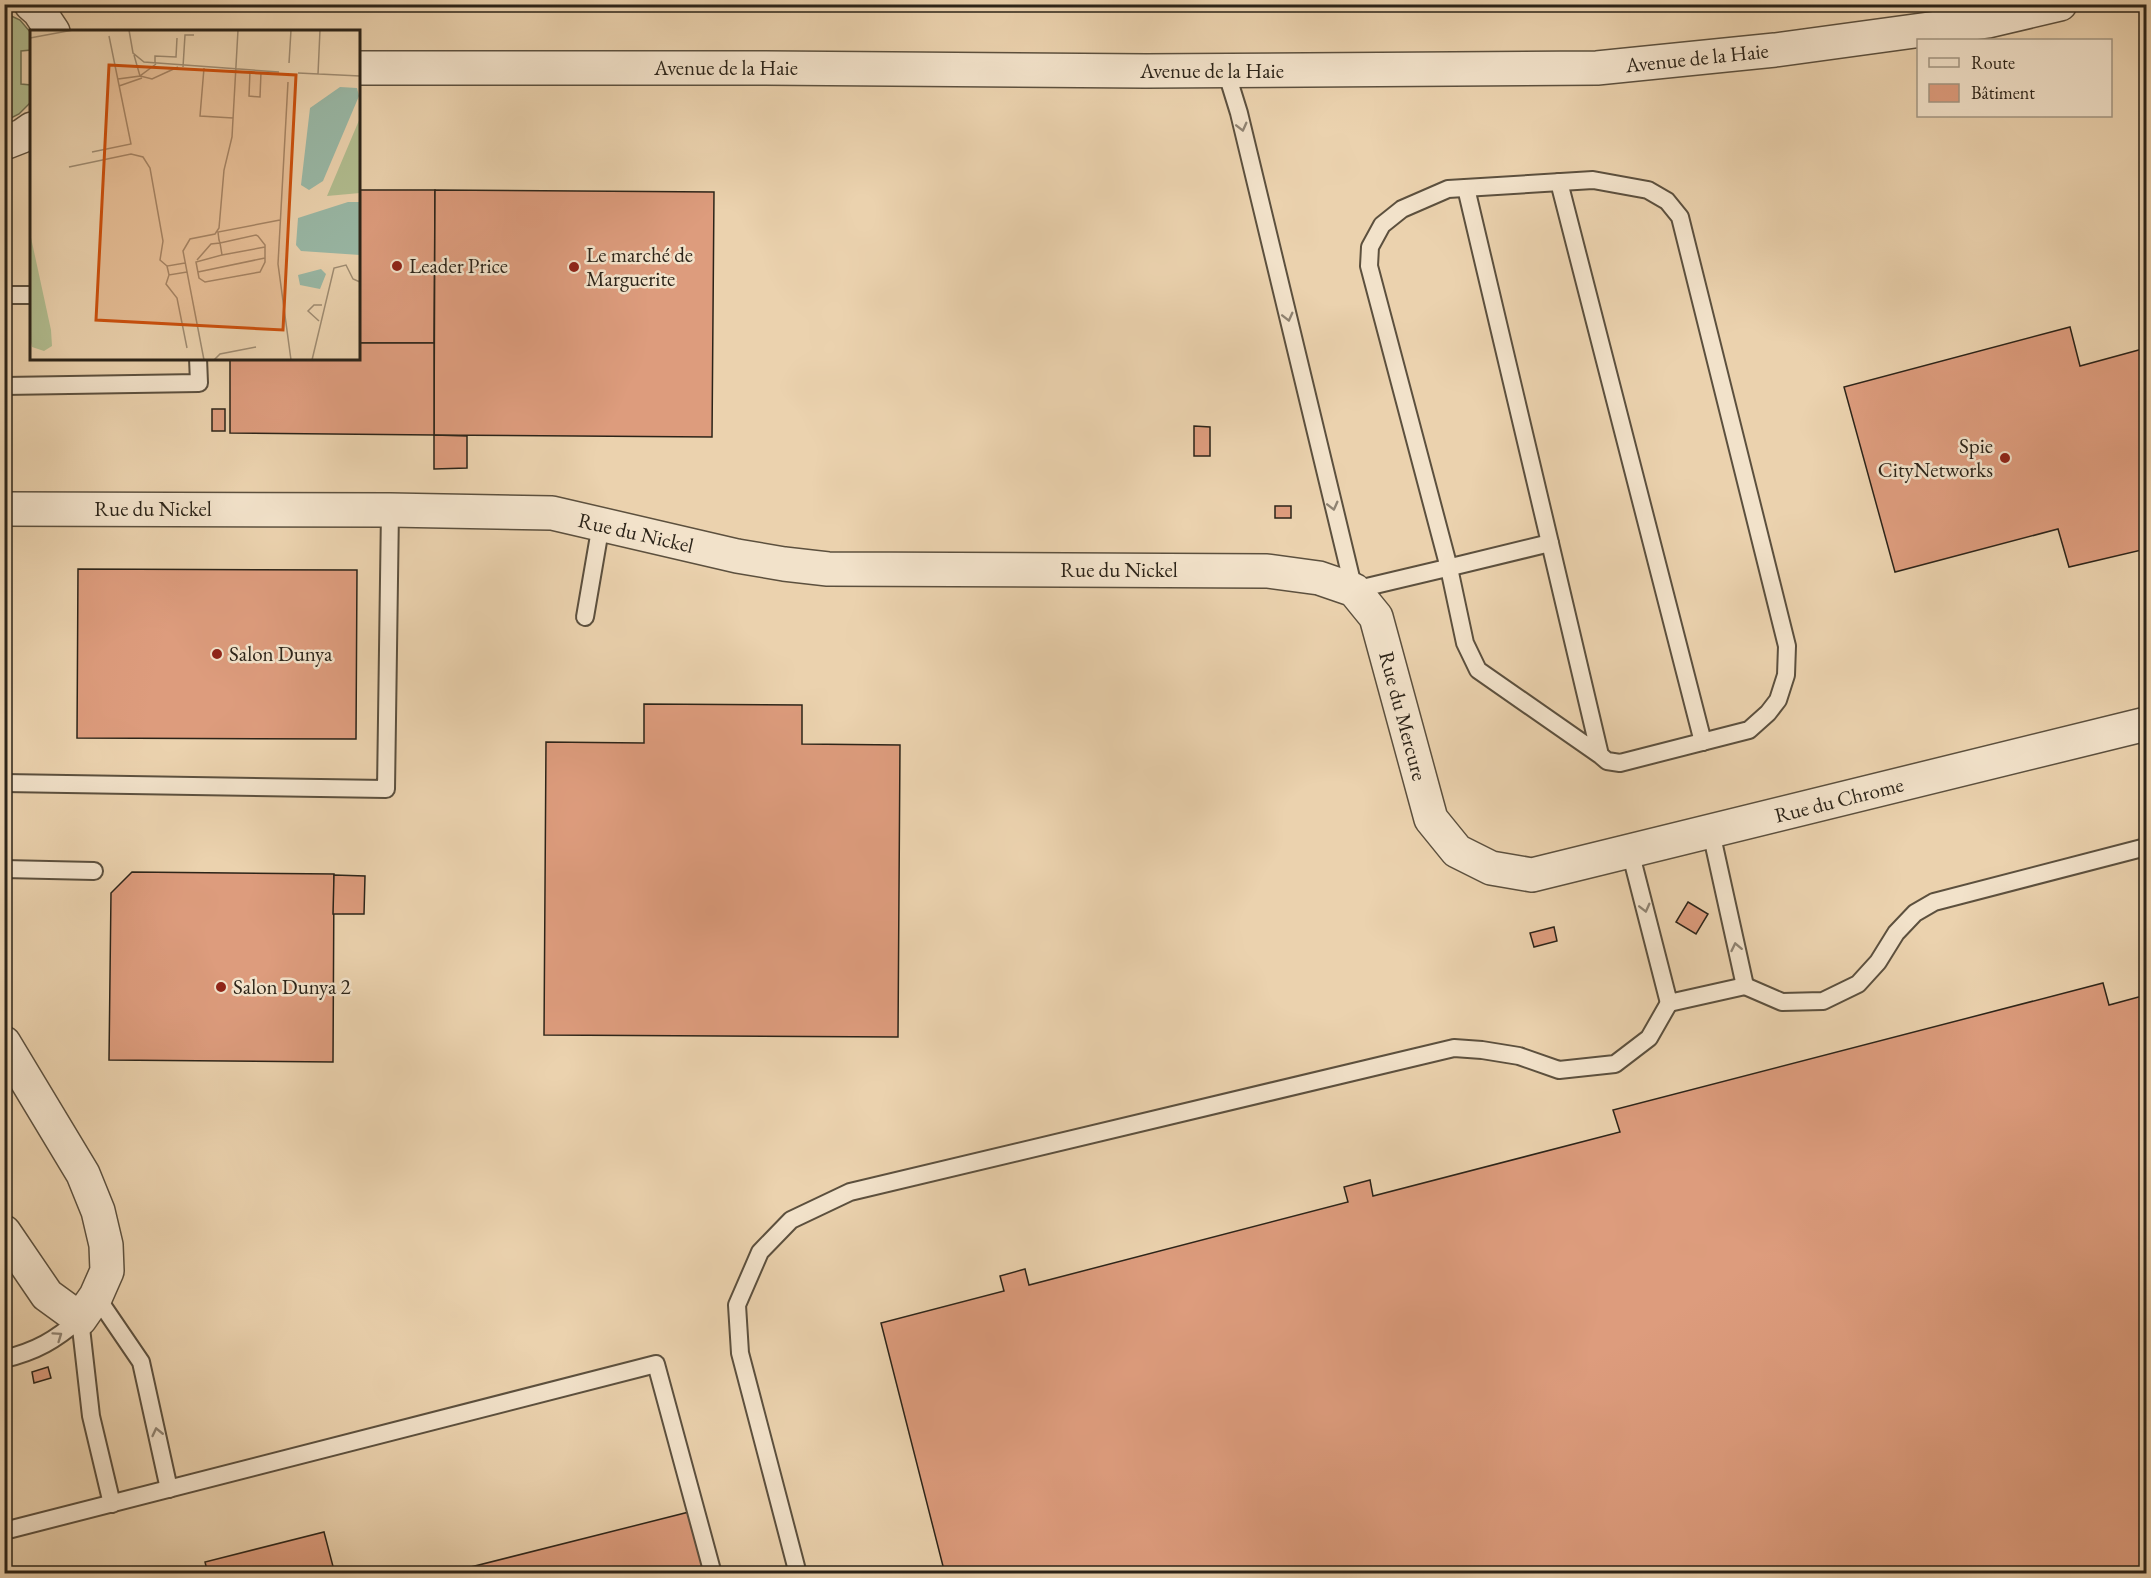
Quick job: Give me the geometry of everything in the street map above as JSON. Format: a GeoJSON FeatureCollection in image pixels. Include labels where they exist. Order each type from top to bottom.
{"type":"FeatureCollection","features":[{"type":"Feature","properties":{"kind":"street"},"geometry":{"type":"LineString","coordinates":[[31,4],[39,11],[52,30]]}},
{"type":"Feature","properties":{"kind":"street","name":"Avenue de la Haie"},"geometry":{"type":"LineString","coordinates":[[360,68],[1226,71],[1597,68],[1775,50],[1977,23],[2060,4]]}},
{"type":"Feature","properties":{"kind":"street"},"geometry":{"type":"LineString","coordinates":[[4,143],[30,130]]}},
{"type":"Feature","properties":{"kind":"street","name":"Rue du Nickel"},"geometry":{"type":"LineString","coordinates":[[4,509],[390,510],[552,513],[737,556],[784,564],[828,568],[1267,571],[1319,578],[1353,590]]}},
{"type":"Feature","properties":{"kind":"street","name":"Rue du Mercure"},"geometry":{"type":"LineString","coordinates":[[1353,590],[1376,617],[1431,819],[1457,851],[1491,868],[1532,875]]}},
{"type":"Feature","properties":{"kind":"street","name":"Rue du Chrome"},"geometry":{"type":"LineString","coordinates":[[1532,875],[2146,724]]}},
{"type":"Feature","properties":{"kind":"street"},"geometry":{"type":"LineString","coordinates":[[4,1043],[83,1174],[98,1211],[106,1245],[107,1270],[88,1308],[47,1295],[4,1232]]}},
{"type":"Feature","properties":{"kind":"lane"},"geometry":{"type":"LineString","coordinates":[[1226,71],[1241,124],[1353,590],[1550,543]]}},
{"type":"Feature","properties":{"kind":"lane"},"geometry":{"type":"LineString","coordinates":[[1593,180],[1648,190],[1667,201],[1680,217],[1787,646],[1786,675],[1778,700],[1768,713],[1749,730],[1620,763],[1607,761],[1478,670],[1465,643],[1449,568],[1369,266],[1370,247],[1382,225],[1402,209],[1448,189],[1466,188],[1593,180]]}},
{"type":"Feature","properties":{"kind":"lane"},"geometry":{"type":"LineString","coordinates":[[1559,182],[1703,742]]}},
{"type":"Feature","properties":{"kind":"lane"},"geometry":{"type":"LineString","coordinates":[[1466,188],[1600,754]]}},
{"type":"Feature","properties":{"kind":"lane"},"geometry":{"type":"LineString","coordinates":[[4,295],[30,295]]}},
{"type":"Feature","properties":{"kind":"lane"},"geometry":{"type":"LineString","coordinates":[[4,386],[199,383],[198,360]]}},
{"type":"Feature","properties":{"kind":"lane"},"geometry":{"type":"LineString","coordinates":[[4,783],[386,789],[390,510]]}},
{"type":"Feature","properties":{"kind":"lane"},"geometry":{"type":"LineString","coordinates":[[585,617],[601,524]]}},
{"type":"Feature","properties":{"kind":"lane"},"geometry":{"type":"LineString","coordinates":[[1711,832],[1745,986]]}},
{"type":"Feature","properties":{"kind":"lane"},"geometry":{"type":"LineString","coordinates":[[1669,1003],[1745,986],[1782,1002],[1822,1001],[1858,984],[1878,962],[1896,933],[1915,914],[1934,902],[2146,847]]}},
{"type":"Feature","properties":{"kind":"lane"},"geometry":{"type":"LineString","coordinates":[[798,1574],[740,1353],[738,1305],[759,1252],[791,1220],[849,1192],[1454,1048],[1520,1056],[1559,1070],[1616,1064],[1649,1038],[1669,1003],[1630,851]]}},
{"type":"Feature","properties":{"kind":"lane"},"geometry":{"type":"LineString","coordinates":[[4,869],[93,871]]}},
{"type":"Feature","properties":{"kind":"lane"},"geometry":{"type":"LineString","coordinates":[[4,1359],[56,1340],[88,1308]]}},
{"type":"Feature","properties":{"kind":"lane"},"geometry":{"type":"LineString","coordinates":[[88,1308],[141,1362],[169,1489]]}},
{"type":"Feature","properties":{"kind":"lane"},"geometry":{"type":"LineString","coordinates":[[88,1308],[91,1416],[112,1504]]}},
{"type":"Feature","properties":{"kind":"lane"},"geometry":{"type":"LineString","coordinates":[[4,1532],[656,1364],[712,1574]]}},
{"type":"Feature","properties":{"kind":"green space"},"geometry":{"type":"Polygon","coordinates":[[[5,13],[20,20],[30,32],[30,50],[21,51],[21,84],[30,85],[30,103],[19,114],[5,121],[5,13]]]}},
{"type":"Feature","properties":{"kind":"building","name":"Leader Price"},"geometry":{"type":"Polygon","coordinates":[[[360,190],[435,190],[434,343],[360,343],[360,190]]]}},
{"type":"Feature","properties":{"kind":"building","name":"Le marché de Marguerite"},"geometry":{"type":"Polygon","coordinates":[[[435,190],[714,192],[712,437],[434,435],[435,190]]]}},
{"type":"Feature","properties":{"kind":"building","name":"Spie CityNetworks"},"geometry":{"type":"Polygon","coordinates":[[[2070,327],[2080,366],[2146,348],[2146,549],[2069,567],[2058,529],[1895,572],[1844,387],[2070,327]]]}},
{"type":"Feature","properties":{"kind":"building"},"geometry":{"type":"Polygon","coordinates":[[[360,343],[434,343],[434,435],[230,433],[230,360],[360,360],[360,343]]]}},
{"type":"Feature","properties":{"kind":"building"},"geometry":{"type":"Polygon","coordinates":[[[212,409],[225,409],[225,431],[212,431],[212,409]]]}},
{"type":"Feature","properties":{"kind":"building"},"geometry":{"type":"Polygon","coordinates":[[[1194,426],[1210,427],[1210,456],[1194,456],[1194,426]]]}},
{"type":"Feature","properties":{"kind":"building"},"geometry":{"type":"Polygon","coordinates":[[[434,435],[467,436],[467,468],[434,469],[434,435]]]}},
{"type":"Feature","properties":{"kind":"building"},"geometry":{"type":"Polygon","coordinates":[[[1275,506],[1291,506],[1291,518],[1275,518],[1275,506]]]}},
{"type":"Feature","properties":{"kind":"building","name":"Salon Dunya"},"geometry":{"type":"Polygon","coordinates":[[[78,569],[357,570],[356,739],[77,738],[78,569]]]}},
{"type":"Feature","properties":{"kind":"building"},"geometry":{"type":"Polygon","coordinates":[[[644,704],[802,705],[802,744],[900,745],[898,1037],[544,1035],[546,742],[644,743],[644,704]]]}},
{"type":"Feature","properties":{"kind":"building","name":"Salon Dunya 2"},"geometry":{"type":"Polygon","coordinates":[[[132,872],[334,874],[333,1062],[109,1060],[111,893],[132,872]]]}},
{"type":"Feature","properties":{"kind":"building"},"geometry":{"type":"Polygon","coordinates":[[[334,875],[365,876],[364,914],[333,914],[334,875]]]}},
{"type":"Feature","properties":{"kind":"building"},"geometry":{"type":"Polygon","coordinates":[[[1688,902],[1708,914],[1696,934],[1676,922],[1688,902]]]}},
{"type":"Feature","properties":{"kind":"building"},"geometry":{"type":"Polygon","coordinates":[[[1554,927],[1557,941],[1534,947],[1530,933],[1554,927]]]}},
{"type":"Feature","properties":{"kind":"building"},"geometry":{"type":"Polygon","coordinates":[[[2103,983],[2109,1005],[2146,995],[2146,1574],[945,1574],[881,1323],[1004,1291],[1000,1276],[1025,1269],[1029,1285],[1348,1202],[1344,1187],[1370,1180],[1373,1196],[1620,1132],[1613,1110],[2103,983]]]}},
{"type":"Feature","properties":{"kind":"building"},"geometry":{"type":"Polygon","coordinates":[[[48,1367],[51,1378],[34,1383],[32,1372],[48,1367]]]}},
{"type":"Feature","properties":{"kind":"building"},"geometry":{"type":"Polygon","coordinates":[[[689,1512],[705,1574],[443,1574],[689,1512]]]}},
{"type":"Feature","properties":{"kind":"building"},"geometry":{"type":"Polygon","coordinates":[[[324,1532],[335,1574],[208,1574],[205,1562],[324,1532]]]}},
{"type":"Feature","properties":{"kind":"place","name":"Leader Price"},"geometry":{"type":"Point","coordinates":[397,266]}},
{"type":"Feature","properties":{"kind":"place","name":"Le marché de Marguerite"},"geometry":{"type":"Point","coordinates":[574,267]}},
{"type":"Feature","properties":{"kind":"place","name":"Spie CityNetworks"},"geometry":{"type":"Point","coordinates":[2005,458]}},
{"type":"Feature","properties":{"kind":"place","name":"Salon Dunya"},"geometry":{"type":"Point","coordinates":[217,654]}},
{"type":"Feature","properties":{"kind":"place","name":"Salon Dunya 2"},"geometry":{"type":"Point","coordinates":[221,987]}}]}
